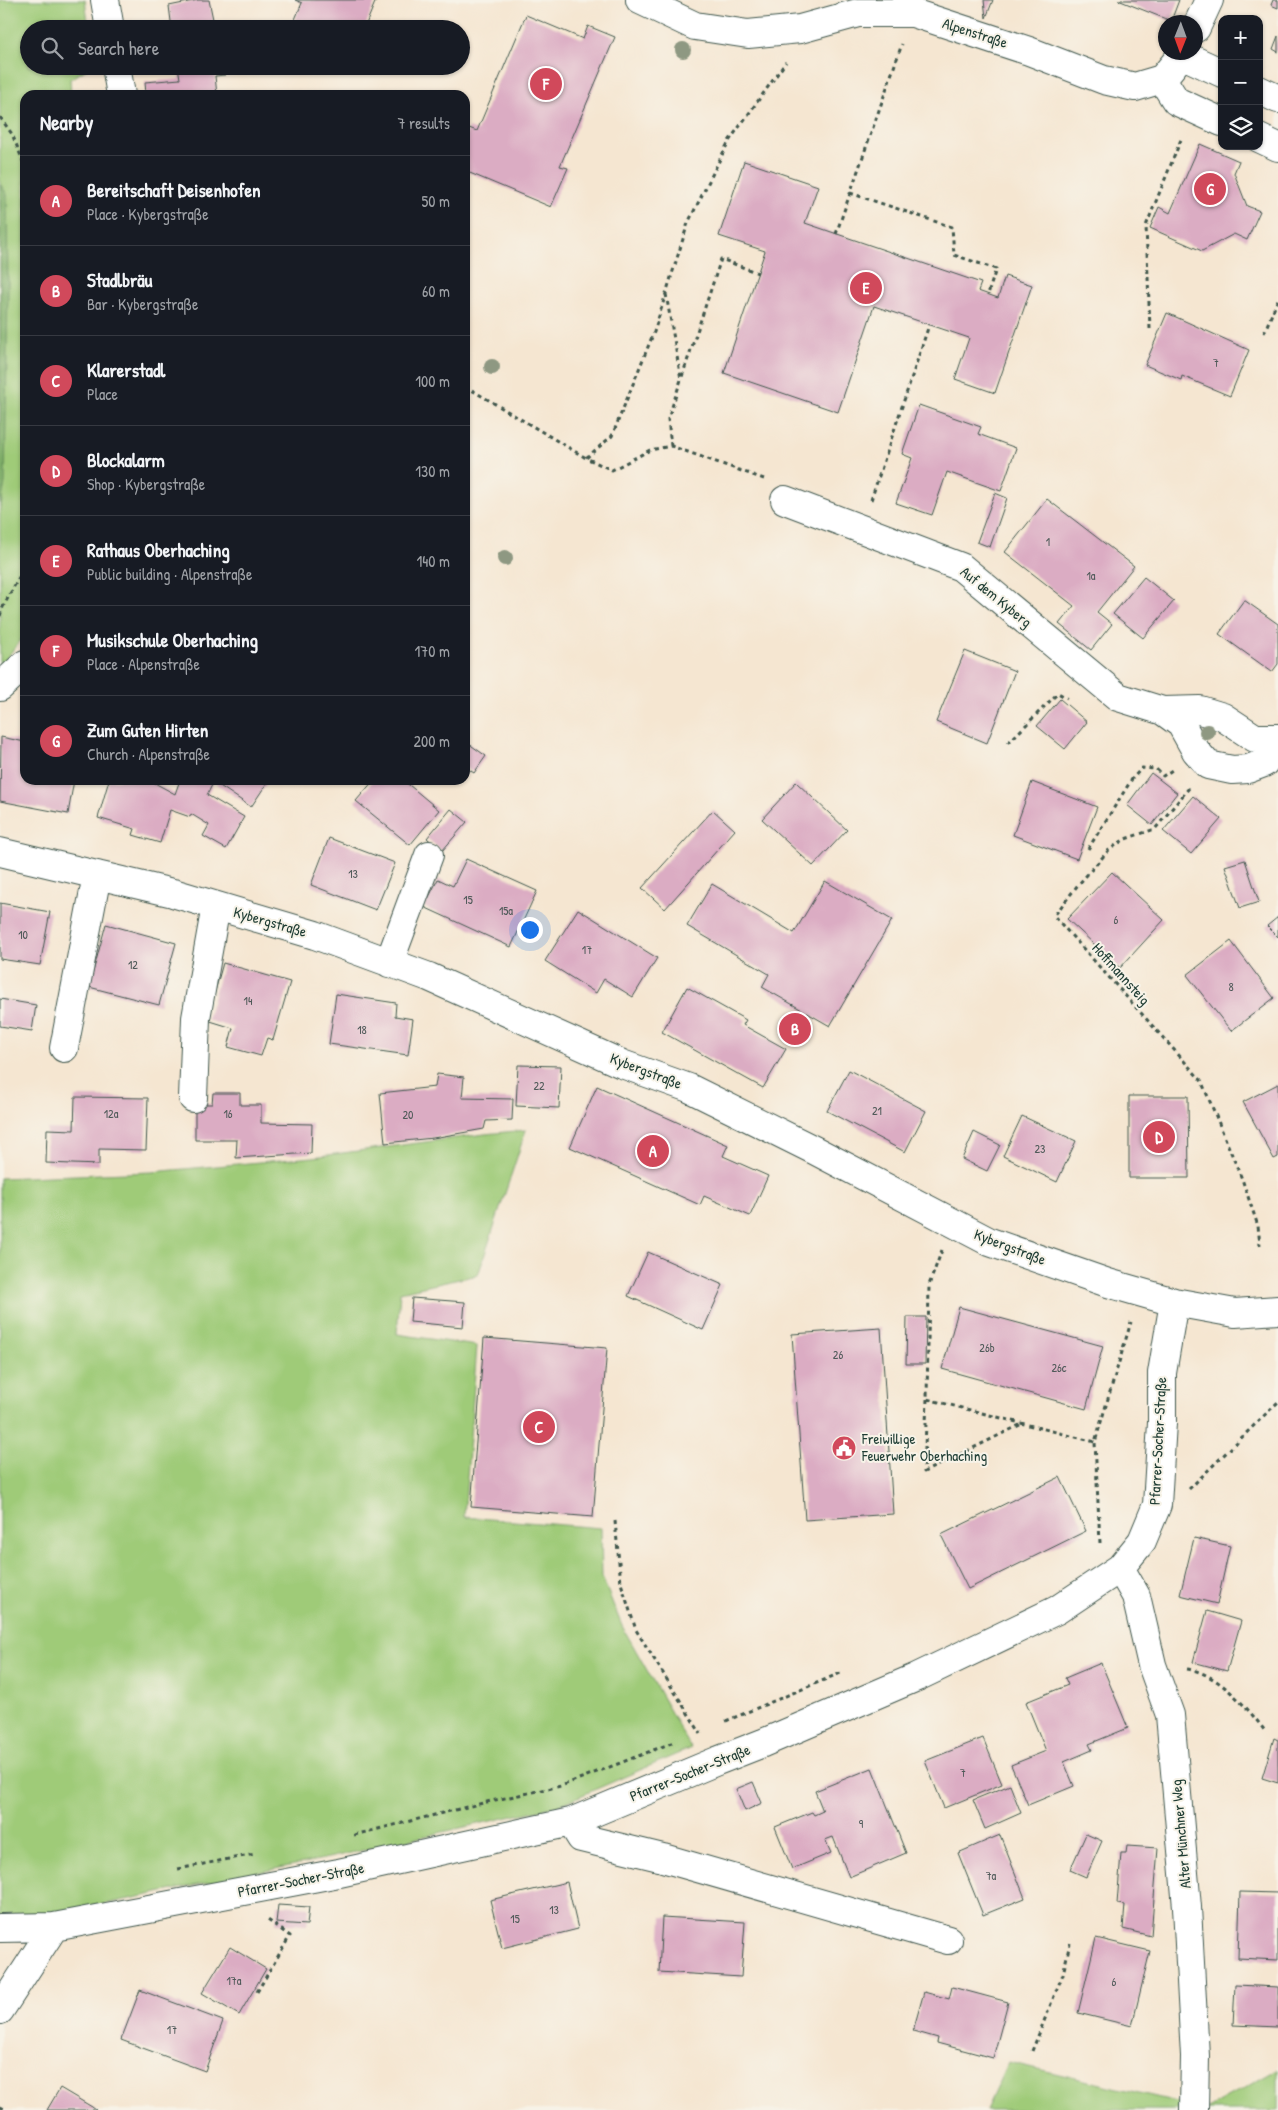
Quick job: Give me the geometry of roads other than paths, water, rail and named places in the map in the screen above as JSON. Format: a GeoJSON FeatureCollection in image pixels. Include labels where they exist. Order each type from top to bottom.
{"type":"FeatureCollection","features":[{"type":"Feature","properties":{"kind":"street"},"geometry":{"type":"LineString","coordinates":[[105,0],[108,20]]}},
{"type":"Feature","properties":{"kind":"street","name":"Alpenstraße"},"geometry":{"type":"LineString","coordinates":[[640,0],[695,26],[748,34],[800,29],[858,13],[913,13],[1029,51],[1104,80],[1134,87],[1162,79]]}},
{"type":"Feature","properties":{"kind":"street"},"geometry":{"type":"LineString","coordinates":[[1202,15],[1209,0]]}},
{"type":"Feature","properties":{"kind":"street"},"geometry":{"type":"LineString","coordinates":[[1179,60],[1162,79],[1176,101],[1218,120]]}},
{"type":"Feature","properties":{"kind":"street"},"geometry":{"type":"LineString","coordinates":[[1196,60],[1218,71]]}},
{"type":"Feature","properties":{"kind":"street"},"geometry":{"type":"LineString","coordinates":[[118,75],[120,90]]}},
{"type":"Feature","properties":{"kind":"street"},"geometry":{"type":"LineString","coordinates":[[1263,92],[1278,98]]}},
{"type":"Feature","properties":{"kind":"street"},"geometry":{"type":"LineString","coordinates":[[1263,140],[1278,146]]}},
{"type":"Feature","properties":{"kind":"street","name":"Auf dem Kyberg"},"geometry":{"type":"LineString","coordinates":[[785,500],[960,567],[1118,696],[1163,711],[1181,724],[1196,751],[1208,765],[1232,770],[1248,769],[1264,764],[1278,745]]}},
{"type":"Feature","properties":{"kind":"street"},"geometry":{"type":"LineString","coordinates":[[0,687],[20,669]]}},
{"type":"Feature","properties":{"kind":"street","name":"Auf dem Kyberg"},"geometry":{"type":"LineString","coordinates":[[1163,711],[1200,710],[1223,717],[1255,738],[1278,738]]}},
{"type":"Feature","properties":{"kind":"street","name":"Kybergstraße"},"geometry":{"type":"LineString","coordinates":[[0,852],[216,906],[315,935],[430,977],[622,1064],[689,1088],[814,1150],[990,1242],[1108,1283],[1174,1302],[1235,1313],[1278,1310]]}},
{"type":"Feature","properties":{"kind":"street"},"geometry":{"type":"LineString","coordinates":[[389,963],[429,855]]}},
{"type":"Feature","properties":{"kind":"street"},"geometry":{"type":"LineString","coordinates":[[64,1048],[97,875]]}},
{"type":"Feature","properties":{"kind":"street"},"geometry":{"type":"LineString","coordinates":[[193,1098],[196,1018],[216,906]]}},
{"type":"Feature","properties":{"kind":"street","name":"Pfarrer-Socher-Straße"},"geometry":{"type":"LineString","coordinates":[[0,1928],[54,1927],[339,1873],[571,1822],[717,1761],[763,1744],[917,1677],[1048,1614],[1120,1568],[1142,1541],[1157,1504],[1162,1423],[1162,1372],[1174,1302]]}},
{"type":"Feature","properties":{"kind":"street","name":"Alter Münchner Weg"},"geometry":{"type":"LineString","coordinates":[[1120,1568],[1136,1596],[1152,1665],[1170,1715],[1187,1907],[1195,2056],[1194,2110]]}},
{"type":"Feature","properties":{"kind":"street"},"geometry":{"type":"LineString","coordinates":[[571,1822],[581,1838],[664,1858],[948,1940]]}},
{"type":"Feature","properties":{"kind":"street"},"geometry":{"type":"LineString","coordinates":[[0,2010],[54,1927]]}},
{"type":"Feature","properties":{"kind":"place","name":"Musikschule Oberhaching"},"geometry":{"type":"Point","coordinates":[546,84]}},
{"type":"Feature","properties":{"kind":"place","name":"Zum Guten Hirten"},"geometry":{"type":"Point","coordinates":[1210,189]}},
{"type":"Feature","properties":{"kind":"place","name":"Rathaus Oberhaching"},"geometry":{"type":"Point","coordinates":[866,288]}},
{"type":"Feature","properties":{"kind":"place","name":"Stadlbräu"},"geometry":{"type":"Point","coordinates":[795,1029]}},
{"type":"Feature","properties":{"kind":"place","name":"Blockalarm"},"geometry":{"type":"Point","coordinates":[1159,1137]}},
{"type":"Feature","properties":{"kind":"place","name":"Bereitschaft Deisenhofen"},"geometry":{"type":"Point","coordinates":[653,1151]}},
{"type":"Feature","properties":{"kind":"place","name":"Klarerstadl"},"geometry":{"type":"Point","coordinates":[539,1427]}},
{"type":"Feature","properties":{"kind":"place","name":"Freiwillige Feuerwehr Oberhaching"},"geometry":{"type":"Point","coordinates":[844,1448]}}]}
